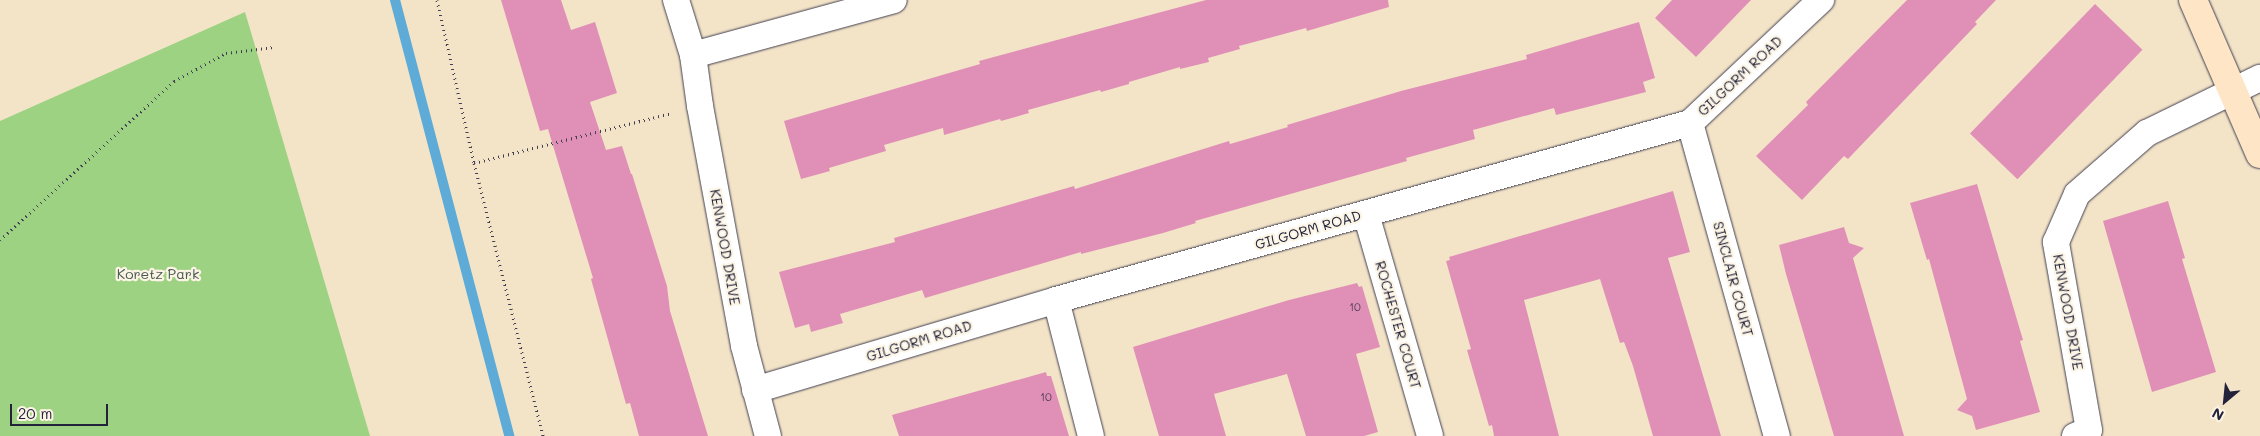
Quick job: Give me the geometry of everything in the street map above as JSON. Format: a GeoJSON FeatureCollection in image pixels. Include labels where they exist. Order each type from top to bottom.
{"type":"FeatureCollection","features":[{"type":"Feature","properties":{"kind":"street","name":"KENWOOD DRIVE"},"geometry":{"type":"LineString","coordinates":[[676,0],[693,55],[700,106],[744,346],[768,436]]}},
{"type":"Feature","properties":{"kind":"street"},"geometry":{"type":"LineString","coordinates":[[693,55],[894,0]]}},
{"type":"Feature","properties":{"kind":"street","name":"GILGORM ROAD"},"geometry":{"type":"LineString","coordinates":[[756,390],[1056,300],[1690,123],[1820,0]]}},
{"type":"Feature","properties":{"kind":"street"},"geometry":{"type":"LineString","coordinates":[[2193,0],[2234,89],[2260,154]]}},
{"type":"Feature","properties":{"kind":"street"},"geometry":{"type":"LineString","coordinates":[[2234,89],[2260,78]]}},
{"type":"Feature","properties":{"kind":"street","name":"KENWOOD DRIVE"},"geometry":{"type":"LineString","coordinates":[[2076,436],[2088,430],[2056,242],[2077,194],[2147,133],[2234,89]]}},
{"type":"Feature","properties":{"kind":"street","name":"SINCLAIR COURT"},"geometry":{"type":"LineString","coordinates":[[1690,123],[1776,436]]}},
{"type":"Feature","properties":{"kind":"street","name":"ROCHESTER COURT"},"geometry":{"type":"LineString","coordinates":[[1366,214],[1430,436]]}},
{"type":"Feature","properties":{"kind":"street"},"geometry":{"type":"LineString","coordinates":[[1056,300],[1091,436]]}},
{"type":"Feature","properties":{"kind":"path"},"geometry":{"type":"LineString","coordinates":[[437,0],[474,163],[544,436]]}},
{"type":"Feature","properties":{"kind":"path"},"geometry":{"type":"LineString","coordinates":[[0,240],[174,81],[226,53],[274,47]]}},
{"type":"Feature","properties":{"kind":"path"},"geometry":{"type":"LineString","coordinates":[[474,163],[700,106]]}},
{"type":"Feature","properties":{"kind":"green space","name":"Koretz Park"},"geometry":{"type":"Polygon","coordinates":[[[245,12],[370,436],[0,436],[0,121],[245,12]]]}},
{"type":"Feature","properties":{"kind":"building"},"geometry":{"type":"Polygon","coordinates":[[[501,0],[561,0],[571,30],[595,22],[617,93],[590,102],[606,150],[622,146],[632,174],[667,286],[670,311],[708,436],[639,436],[630,403],[626,404],[591,279],[593,278],[548,129],[540,131],[501,0]]]}},
{"type":"Feature","properties":{"kind":"building"},"geometry":{"type":"Polygon","coordinates":[[[1206,0],[1388,0],[1389,7],[1307,31],[1306,28],[1239,46],[1240,49],[1208,58],[1209,62],[1180,69],[1180,67],[1101,92],[1100,90],[1028,110],[1029,113],[1001,121],[1000,119],[944,135],[943,128],[884,145],[886,151],[829,168],[830,171],[801,179],[784,121],[980,64],[979,61],[1206,0]]]}},
{"type":"Feature","properties":{"kind":"building"},"geometry":{"type":"Polygon","coordinates":[[[1672,0],[1751,0],[1696,57],[1655,18],[1672,0]]]}},
{"type":"Feature","properties":{"kind":"building"},"geometry":{"type":"Polygon","coordinates":[[[1907,0],[1996,0],[1975,22],[1977,24],[1848,159],[1844,156],[1802,200],[1756,156],[1808,105],[1806,102],[1907,0]]]}},
{"type":"Feature","properties":{"kind":"building"},"geometry":{"type":"Polygon","coordinates":[[[2095,4],[2142,50],[2017,179],[1970,133],[2095,4]]]}},
{"type":"Feature","properties":{"kind":"building"},"geometry":{"type":"Polygon","coordinates":[[[1639,22],[1655,78],[1643,82],[1646,92],[1556,115],[1554,108],[1473,130],[1475,139],[1406,158],[1407,161],[1195,221],[1196,223],[1163,233],[1081,254],[1081,252],[925,298],[922,290],[840,314],[843,323],[811,332],[809,324],[795,328],[779,272],[895,242],[894,238],[1074,186],[1075,189],[1229,141],[1230,144],[1288,127],[1287,125],[1401,91],[1527,59],[1526,55],[1639,22]]]}},
{"type":"Feature","properties":{"kind":"building"},"geometry":{"type":"Polygon","coordinates":[[[1977,184],[2023,340],[2020,341],[2040,412],[1976,430],[1972,416],[1957,410],[1967,399],[1929,259],[1927,260],[1910,203],[1977,184]]]}},
{"type":"Feature","properties":{"kind":"building"},"geometry":{"type":"Polygon","coordinates":[[[1673,191],[1690,252],[1668,258],[1721,436],[1653,436],[1633,366],[1624,342],[1620,343],[1600,279],[1524,300],[1559,436],[1494,436],[1492,425],[1489,426],[1467,350],[1471,349],[1446,261],[1450,260],[1449,257],[1673,191]]]}},
{"type":"Feature","properties":{"kind":"building"},"geometry":{"type":"Polygon","coordinates":[[[2168,201],[2185,258],[2182,259],[2216,372],[2152,392],[2103,221],[2168,201]]]}},
{"type":"Feature","properties":{"kind":"building"},"geometry":{"type":"Polygon","coordinates":[[[1844,227],[1849,243],[1864,248],[1853,258],[1904,436],[1834,436],[1786,274],[1779,245],[1844,227]]]}},
{"type":"Feature","properties":{"kind":"building"},"geometry":{"type":"Polygon","coordinates":[[[1357,283],[1359,287],[1362,286],[1380,347],[1356,354],[1378,432],[1364,436],[1306,436],[1287,374],[1214,394],[1226,436],[1159,436],[1133,347],[1289,300],[1357,283]]]}},
{"type":"Feature","properties":{"kind":"building"},"geometry":{"type":"Polygon","coordinates":[[[1046,372],[1047,376],[1051,376],[1069,436],[899,436],[892,415],[1046,372]]]}},
{"type":"Feature","properties":{"kind":"waterway"},"geometry":{"type":"LineString","coordinates":[[395,0],[509,436]]}}]}
